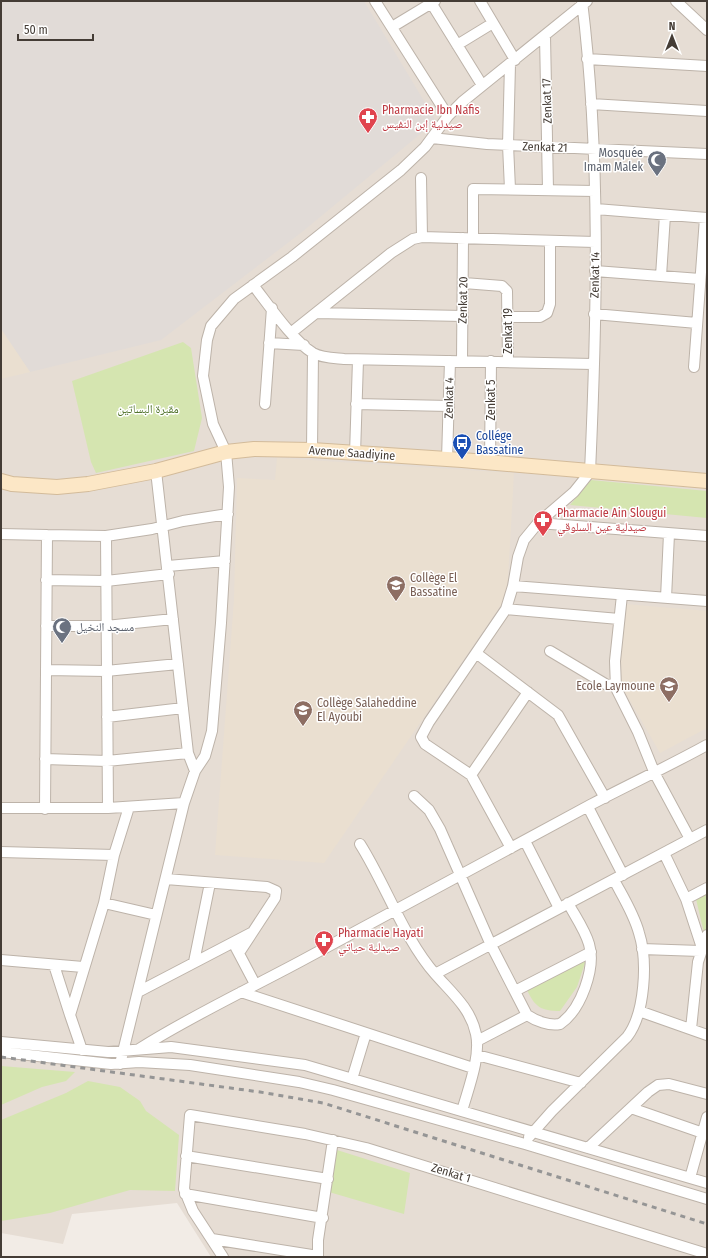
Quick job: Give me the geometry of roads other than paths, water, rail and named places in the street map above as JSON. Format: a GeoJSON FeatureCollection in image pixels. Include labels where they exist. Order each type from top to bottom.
{"type":"FeatureCollection","features":[{"type":"Feature","properties":{"kind":"main road","name":"Avenue Saadiyine"},"geometry":{"type":"LineString","coordinates":[[1,481],[12,484],[57,487],[88,484],[156,472],[226,452],[254,449],[312,450],[707,481]]}},
{"type":"Feature","properties":{"kind":"street"},"geometry":{"type":"LineString","coordinates":[[375,1],[448,116]]}},
{"type":"Feature","properties":{"kind":"street"},"geometry":{"type":"LineString","coordinates":[[480,1],[513,62],[508,145],[510,189],[595,191]]}},
{"type":"Feature","properties":{"kind":"street"},"geometry":{"type":"LineString","coordinates":[[676,1],[707,30]]}},
{"type":"Feature","properties":{"kind":"street"},"geometry":{"type":"LineString","coordinates":[[392,27],[432,2],[482,85]]}},
{"type":"Feature","properties":{"kind":"street"},"geometry":{"type":"LineString","coordinates":[[120,1064],[184,802],[195,771],[205,756],[212,731],[225,562],[229,487],[226,452],[213,424],[203,376],[207,340],[211,326],[234,299],[292,257],[381,187],[415,157],[432,138],[448,116],[482,85],[545,36],[584,2]]}},
{"type":"Feature","properties":{"kind":"street","name":"Zenkat 14"},"geometry":{"type":"LineString","coordinates":[[584,2],[596,209],[590,472]]}},
{"type":"Feature","properties":{"kind":"street"},"geometry":{"type":"LineString","coordinates":[[457,45],[493,23]]}},
{"type":"Feature","properties":{"kind":"street","name":"Zenkat 17"},"geometry":{"type":"LineString","coordinates":[[545,36],[548,190]]}},
{"type":"Feature","properties":{"kind":"street"},"geometry":{"type":"LineString","coordinates":[[587,59],[707,66]]}},
{"type":"Feature","properties":{"kind":"street"},"geometry":{"type":"LineString","coordinates":[[591,104],[707,111]]}},
{"type":"Feature","properties":{"kind":"street","name":"Zenkat 21"},"geometry":{"type":"LineString","coordinates":[[432,138],[462,143],[707,154]]}},
{"type":"Feature","properties":{"kind":"street"},"geometry":{"type":"LineString","coordinates":[[421,178],[422,237]]}},
{"type":"Feature","properties":{"kind":"street","name":"Zenkat 20"},"geometry":{"type":"LineString","coordinates":[[462,361],[464,283],[473,189],[510,189]]}},
{"type":"Feature","properties":{"kind":"street"},"geometry":{"type":"LineString","coordinates":[[596,209],[706,218],[705,250],[700,279],[694,367]]}},
{"type":"Feature","properties":{"kind":"street"},"geometry":{"type":"LineString","coordinates":[[661,276],[666,215]]}},
{"type":"Feature","properties":{"kind":"street"},"geometry":{"type":"LineString","coordinates":[[292,332],[391,253],[413,239],[422,237],[595,242]]}},
{"type":"Feature","properties":{"kind":"street"},"geometry":{"type":"LineString","coordinates":[[507,317],[540,317],[547,313],[550,304],[550,241]]}},
{"type":"Feature","properties":{"kind":"street"},"geometry":{"type":"LineString","coordinates":[[595,271],[700,279]]}},
{"type":"Feature","properties":{"kind":"street","name":"Zenkat 19"},"geometry":{"type":"LineString","coordinates":[[464,283],[502,286],[507,291],[508,361]]}},
{"type":"Feature","properties":{"kind":"street"},"geometry":{"type":"LineString","coordinates":[[253,285],[304,345],[314,353],[330,358],[358,360],[508,361],[593,364]]}},
{"type":"Feature","properties":{"kind":"street"},"geometry":{"type":"LineString","coordinates":[[265,404],[272,308]]}},
{"type":"Feature","properties":{"kind":"street"},"geometry":{"type":"LineString","coordinates":[[316,313],[463,316]]}},
{"type":"Feature","properties":{"kind":"street"},"geometry":{"type":"LineString","coordinates":[[594,314],[697,323]]}},
{"type":"Feature","properties":{"kind":"street"},"geometry":{"type":"LineString","coordinates":[[269,343],[304,345]]}},
{"type":"Feature","properties":{"kind":"street"},"geometry":{"type":"LineString","coordinates":[[312,450],[314,353]]}},
{"type":"Feature","properties":{"kind":"street"},"geometry":{"type":"LineString","coordinates":[[356,454],[358,360]]}},
{"type":"Feature","properties":{"kind":"street","name":"Zenkat 4"},"geometry":{"type":"LineString","coordinates":[[447,460],[450,361]]}},
{"type":"Feature","properties":{"kind":"street","name":"Zenkat 5"},"geometry":{"type":"LineString","coordinates":[[490,463],[491,361]]}},
{"type":"Feature","properties":{"kind":"street"},"geometry":{"type":"LineString","coordinates":[[356,404],[449,406]]}},
{"type":"Feature","properties":{"kind":"street"},"geometry":{"type":"LineString","coordinates":[[156,472],[188,753],[195,771]]}},
{"type":"Feature","properties":{"kind":"street"},"geometry":{"type":"LineString","coordinates":[[511,848],[471,774],[425,744],[421,738],[429,722],[506,609],[513,586],[521,547],[538,523],[574,492],[590,472]]}},
{"type":"Feature","properties":{"kind":"street"},"geometry":{"type":"LineString","coordinates":[[1,534],[106,536],[228,514]]}},
{"type":"Feature","properties":{"kind":"street"},"geometry":{"type":"LineString","coordinates":[[538,523],[707,536]]}},
{"type":"Feature","properties":{"kind":"street"},"geometry":{"type":"LineString","coordinates":[[666,598],[669,534]]}},
{"type":"Feature","properties":{"kind":"street"},"geometry":{"type":"LineString","coordinates":[[45,809],[47,535]]}},
{"type":"Feature","properties":{"kind":"street"},"geometry":{"type":"LineString","coordinates":[[106,536],[108,808]]}},
{"type":"Feature","properties":{"kind":"street"},"geometry":{"type":"LineString","coordinates":[[46,580],[106,581],[225,562]]}},
{"type":"Feature","properties":{"kind":"street"},"geometry":{"type":"LineString","coordinates":[[513,586],[707,601]]}},
{"type":"Feature","properties":{"kind":"street"},"geometry":{"type":"LineString","coordinates":[[622,595],[615,684],[638,732],[655,774],[690,839]]}},
{"type":"Feature","properties":{"kind":"street"},"geometry":{"type":"LineString","coordinates":[[506,609],[619,620]]}},
{"type":"Feature","properties":{"kind":"street"},"geometry":{"type":"LineString","coordinates":[[46,626],[106,626],[173,619]]}},
{"type":"Feature","properties":{"kind":"street"},"geometry":{"type":"LineString","coordinates":[[550,651],[607,685],[615,684]]}},
{"type":"Feature","properties":{"kind":"street"},"geometry":{"type":"LineString","coordinates":[[476,653],[558,715],[605,798]]}},
{"type":"Feature","properties":{"kind":"street"},"geometry":{"type":"LineString","coordinates":[[46,670],[106,672],[178,664]]}},
{"type":"Feature","properties":{"kind":"street"},"geometry":{"type":"LineString","coordinates":[[471,774],[528,692]]}},
{"type":"Feature","properties":{"kind":"street"},"geometry":{"type":"LineString","coordinates":[[107,717],[183,708]]}},
{"type":"Feature","properties":{"kind":"street"},"geometry":{"type":"LineString","coordinates":[[137,1050],[169,1031],[255,984],[300,962],[396,908],[588,806],[655,774],[707,745]]}},
{"type":"Feature","properties":{"kind":"street"},"geometry":{"type":"LineString","coordinates":[[46,759],[108,761],[188,753]]}},
{"type":"Feature","properties":{"kind":"street"},"geometry":{"type":"LineString","coordinates":[[414,796],[433,816],[461,874],[491,944],[527,1015],[537,1020],[557,1025],[568,1017],[575,1009],[585,988],[590,967],[591,952],[588,941],[563,906],[525,840]]}},
{"type":"Feature","properties":{"kind":"street"},"geometry":{"type":"LineString","coordinates":[[1,808],[108,808],[184,802]]}},
{"type":"Feature","properties":{"kind":"street"},"geometry":{"type":"LineString","coordinates":[[525,1144],[532,1133],[633,1029],[639,1011],[642,949],[636,923],[619,877],[588,806]]}},
{"type":"Feature","properties":{"kind":"street"},"geometry":{"type":"LineString","coordinates":[[70,1015],[83,967],[104,903],[114,855],[129,807]]}},
{"type":"Feature","properties":{"kind":"street"},"geometry":{"type":"LineString","coordinates":[[435,974],[707,830]]}},
{"type":"Feature","properties":{"kind":"street"},"geometry":{"type":"LineString","coordinates":[[360,844],[379,874],[421,955],[435,974],[463,1004],[474,1026],[477,1040],[476,1055],[462,1111]]}},
{"type":"Feature","properties":{"kind":"street"},"geometry":{"type":"LineString","coordinates":[[1,852],[114,855]]}},
{"type":"Feature","properties":{"kind":"street"},"geometry":{"type":"LineString","coordinates":[[664,853],[686,899],[701,949]]}},
{"type":"Feature","properties":{"kind":"street"},"geometry":{"type":"LineString","coordinates":[[166,879],[267,887],[276,891],[275,898],[239,953]]}},
{"type":"Feature","properties":{"kind":"street"},"geometry":{"type":"LineString","coordinates":[[194,962],[210,883]]}},
{"type":"Feature","properties":{"kind":"street"},"geometry":{"type":"LineString","coordinates":[[686,899],[707,888]]}},
{"type":"Feature","properties":{"kind":"street"},"geometry":{"type":"LineString","coordinates":[[104,903],[156,915]]}},
{"type":"Feature","properties":{"kind":"street"},"geometry":{"type":"LineString","coordinates":[[138,992],[253,932]]}},
{"type":"Feature","properties":{"kind":"street"},"geometry":{"type":"LineString","coordinates":[[691,1029],[701,949],[707,935]]}},
{"type":"Feature","properties":{"kind":"street"},"geometry":{"type":"LineString","coordinates":[[233,942],[255,984]]}},
{"type":"Feature","properties":{"kind":"street"},"geometry":{"type":"LineString","coordinates":[[642,949],[701,949]]}},
{"type":"Feature","properties":{"kind":"street"},"geometry":{"type":"LineString","coordinates":[[515,991],[591,952]]}},
{"type":"Feature","properties":{"kind":"street"},"geometry":{"type":"LineString","coordinates":[[1,960],[83,967]]}},
{"type":"Feature","properties":{"kind":"street"},"geometry":{"type":"LineString","coordinates":[[54,964],[82,1050]]}},
{"type":"Feature","properties":{"kind":"street"},"geometry":{"type":"LineString","coordinates":[[242,992],[473,1068]]}},
{"type":"Feature","properties":{"kind":"street"},"geometry":{"type":"LineString","coordinates":[[639,1011],[707,1035]]}},
{"type":"Feature","properties":{"kind":"street"},"geometry":{"type":"LineString","coordinates":[[477,1040],[527,1015]]}},
{"type":"Feature","properties":{"kind":"street"},"geometry":{"type":"LineString","coordinates":[[352,1078],[366,1033]]}},
{"type":"Feature","properties":{"kind":"street"},"geometry":{"type":"LineString","coordinates":[[1,1042],[82,1050],[122,1052],[171,1047],[305,1065],[532,1133],[707,1183]]}},
{"type":"Feature","properties":{"kind":"street"},"geometry":{"type":"LineString","coordinates":[[1,1052],[93,1063],[120,1064],[154,1062],[190,1065],[299,1082],[341,1092],[525,1144],[707,1199]]}},
{"type":"Feature","properties":{"kind":"street"},"geometry":{"type":"LineString","coordinates":[[476,1055],[581,1083]]}},
{"type":"Feature","properties":{"kind":"street"},"geometry":{"type":"LineString","coordinates":[[588,1148],[648,1092],[663,1084],[707,1094]]}},
{"type":"Feature","properties":{"kind":"street"},"geometry":{"type":"LineString","coordinates":[[631,1108],[703,1133]]}},
{"type":"Feature","properties":{"kind":"street","name":"Zenkat 1"},"geometry":{"type":"LineString","coordinates":[[186,1156],[190,1115],[334,1140],[402,1158],[689,1252],[707,1254]]}},
{"type":"Feature","properties":{"kind":"street"},"geometry":{"type":"LineString","coordinates":[[690,1178],[707,1117]]}},
{"type":"Feature","properties":{"kind":"street"},"geometry":{"type":"LineString","coordinates":[[212,1239],[318,1257],[334,1140]]}},
{"type":"Feature","properties":{"kind":"street"},"geometry":{"type":"LineString","coordinates":[[223,1257],[193,1211],[185,1194],[184,1179],[186,1156],[328,1179]]}},
{"type":"Feature","properties":{"kind":"street"},"geometry":{"type":"LineString","coordinates":[[185,1194],[323,1218]]}},
{"type":"Feature","properties":{"kind":"railway"},"geometry":{"type":"LineString","coordinates":[[1,1057],[260,1092],[323,1103],[707,1224]]}},
{"type":"Feature","properties":{"kind":"place","name":"Pharmacie Ibn Nafis صيدلية إبن النفيس"},"geometry":{"type":"Point","coordinates":[368,134]}},
{"type":"Feature","properties":{"kind":"place","name":"Mosquée Imam Malek"},"geometry":{"type":"Point","coordinates":[657,177]}},
{"type":"Feature","properties":{"kind":"place","name":"Collége Bassatine"},"geometry":{"type":"Point","coordinates":[462,460]}},
{"type":"Feature","properties":{"kind":"place","name":"Pharmacie Ain Slougui صيدلية عين السلوقي"},"geometry":{"type":"Point","coordinates":[543,537]}},
{"type":"Feature","properties":{"kind":"place","name":"Collège El Bassatine"},"geometry":{"type":"Point","coordinates":[396,602]}},
{"type":"Feature","properties":{"kind":"place","name":"مسجد النخيل"},"geometry":{"type":"Point","coordinates":[62,644]}},
{"type":"Feature","properties":{"kind":"place","name":"Ecole Laymoune"},"geometry":{"type":"Point","coordinates":[669,703]}},
{"type":"Feature","properties":{"kind":"place","name":"Collège Salaheddine El Ayoubi"},"geometry":{"type":"Point","coordinates":[303,727]}},
{"type":"Feature","properties":{"kind":"place","name":"Pharmacie Hayati صيدلية حياتي"},"geometry":{"type":"Point","coordinates":[324,957]}},
{"type":"Feature","properties":{"kind":"park label","name":"مقبرة البساتين"},"geometry":{"type":"Point","coordinates":[148,409]}}]}
